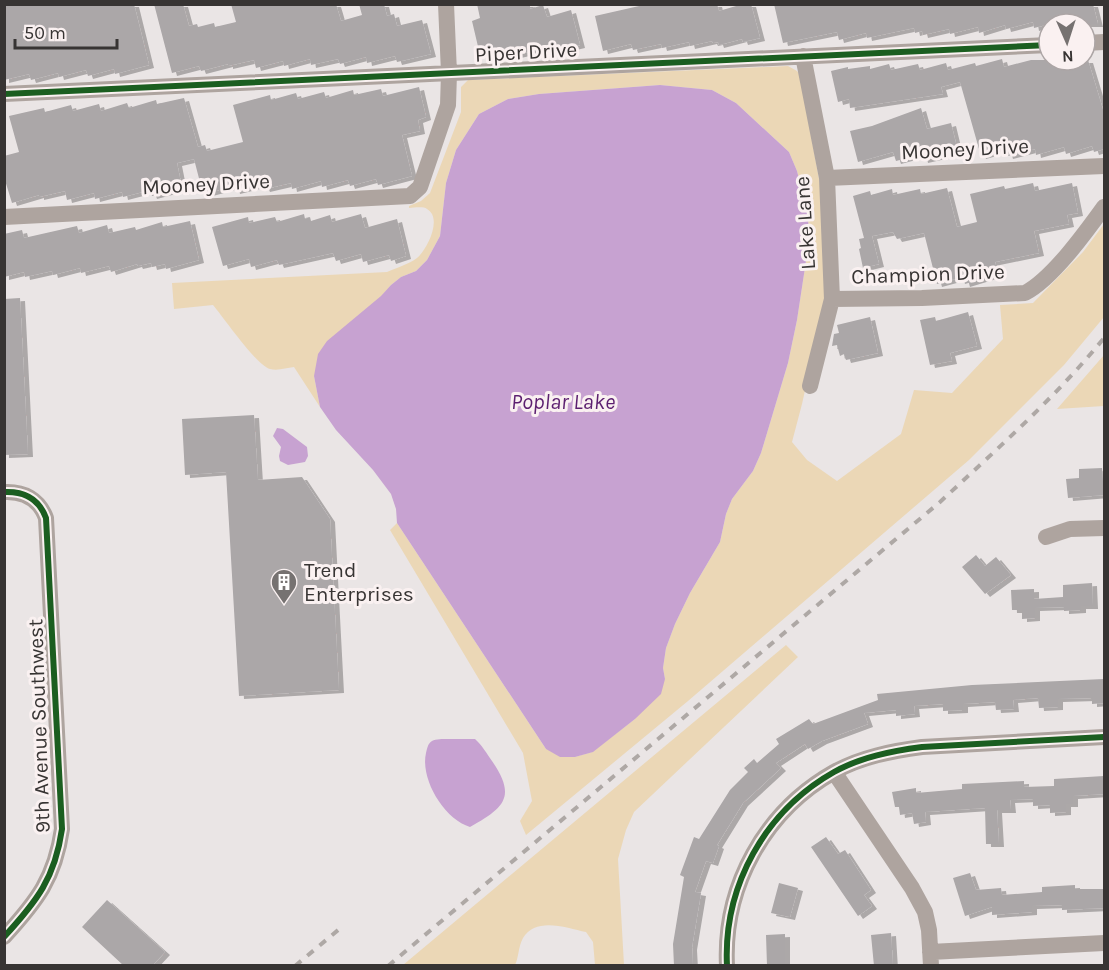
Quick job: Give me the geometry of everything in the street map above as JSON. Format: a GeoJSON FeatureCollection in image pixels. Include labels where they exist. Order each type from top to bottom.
{"type":"FeatureCollection","features":[{"type":"Feature","properties":{"kind":"street"},"geometry":{"type":"LineString","coordinates":[[446,4],[449,73]]}},
{"type":"Feature","properties":{"kind":"street","name":"Piper Drive"},"geometry":{"type":"LineString","coordinates":[[4,94],[1037,46]]}},
{"type":"Feature","properties":{"kind":"street","name":"Lake Lane"},"geometry":{"type":"LineString","coordinates":[[803,56],[827,178],[832,299],[810,386]]}},
{"type":"Feature","properties":{"kind":"street","name":"Mooney Drive"},"geometry":{"type":"LineString","coordinates":[[4,217],[411,196],[420,187],[448,105],[449,73]]}},
{"type":"Feature","properties":{"kind":"street","name":"Mooney Drive"},"geometry":{"type":"LineString","coordinates":[[827,178],[1104,166]]}},
{"type":"Feature","properties":{"kind":"street","name":"Champion Drive"},"geometry":{"type":"LineString","coordinates":[[832,299],[1025,293],[1035,288],[1081,239],[1104,207]]}},
{"type":"Feature","properties":{"kind":"street","name":"9th Avenue Southwest"},"geometry":{"type":"LineString","coordinates":[[4,492],[26,493],[42,508],[46,518],[62,829],[54,868],[45,886],[35,903],[4,937]]}},
{"type":"Feature","properties":{"kind":"street"},"geometry":{"type":"LineString","coordinates":[[1046,537],[1070,529],[1104,528]]}},
{"type":"Feature","properties":{"kind":"street"},"geometry":{"type":"LineString","coordinates":[[728,966],[727,943],[730,918],[737,889],[755,851],[776,819],[794,801],[834,772],[868,758],[897,750],[1104,737]]}},
{"type":"Feature","properties":{"kind":"street"},"geometry":{"type":"LineString","coordinates":[[834,772],[912,888],[925,912],[931,959],[1104,943]]}},
{"type":"Feature","properties":{"kind":"shaded area"},"geometry":{"type":"Polygon","coordinates":[[[788,66],[800,75],[821,190],[826,296],[792,442],[807,460],[837,481],[901,434],[914,390],[952,393],[1003,339],[1000,305],[1033,303],[1083,252],[1104,224],[1104,317],[1064,365],[969,460],[688,701],[526,835],[520,821],[532,801],[523,753],[390,530],[397,523],[546,749],[575,757],[592,752],[635,719],[665,679],[663,668],[666,648],[675,624],[720,542],[732,499],[753,471],[761,453],[788,363],[797,320],[809,228],[797,171],[789,152],[736,103],[712,90],[660,85],[539,94],[508,99],[479,114],[456,150],[446,183],[440,236],[427,260],[416,271],[401,277],[391,285],[314,376],[320,407],[294,367],[276,370],[264,366],[249,351],[213,305],[174,309],[172,283],[387,272],[417,258],[429,241],[434,219],[432,213],[427,209],[409,208],[409,206],[421,201],[430,193],[461,112],[461,87],[468,80],[788,66]]]}},
{"type":"Feature","properties":{"kind":"shaded area"},"geometry":{"type":"Polygon","coordinates":[[[1104,355],[1104,406],[1057,409],[1104,355]]]}},
{"type":"Feature","properties":{"kind":"shaded area"},"geometry":{"type":"Polygon","coordinates":[[[786,645],[798,657],[634,812],[618,859],[624,965],[595,965],[593,942],[586,932],[561,926],[544,925],[529,931],[523,938],[515,965],[403,965],[786,645]]]}},
{"type":"Feature","properties":{"kind":"water","name":"Poplar Lake"},"geometry":{"type":"Polygon","coordinates":[[[660,85],[712,90],[736,103],[789,152],[797,171],[806,206],[809,228],[806,261],[788,363],[761,453],[753,471],[732,499],[720,542],[675,624],[666,648],[663,668],[665,679],[661,694],[635,719],[593,752],[575,757],[560,757],[546,749],[397,523],[396,509],[391,494],[373,470],[336,430],[320,407],[314,376],[318,354],[327,341],[391,285],[401,277],[416,271],[427,260],[440,236],[446,183],[456,150],[479,114],[508,99],[539,94],[660,85]]]}},
{"type":"Feature","properties":{"kind":"water"},"geometry":{"type":"Polygon","coordinates":[[[277,428],[283,429],[307,447],[308,456],[305,462],[288,465],[280,461],[281,447],[273,436],[277,428]]]}},
{"type":"Feature","properties":{"kind":"water"},"geometry":{"type":"Polygon","coordinates":[[[475,739],[500,773],[505,793],[503,800],[491,814],[470,827],[460,823],[443,807],[430,786],[425,763],[429,745],[434,740],[475,739]]]}},
{"type":"Feature","properties":{"kind":"building"},"geometry":{"type":"Polygon","coordinates":[[[4,4],[134,4],[149,65],[115,74],[114,69],[88,76],[86,70],[59,77],[58,73],[31,80],[29,74],[4,80],[4,4]]]}},
{"type":"Feature","properties":{"kind":"building"},"geometry":{"type":"Polygon","coordinates":[[[154,4],[183,4],[189,26],[197,24],[198,27],[214,23],[215,27],[236,22],[231,4],[336,4],[341,21],[362,15],[359,4],[384,4],[387,16],[394,14],[397,26],[422,20],[431,54],[397,62],[395,56],[367,63],[366,57],[340,64],[338,59],[311,65],[310,59],[284,66],[283,61],[256,68],[254,60],[201,71],[199,66],[172,73],[154,4]]]}},
{"type":"Feature","properties":{"kind":"building"},"geometry":{"type":"Polygon","coordinates":[[[477,4],[530,4],[530,9],[543,5],[547,17],[571,10],[580,45],[546,53],[545,51],[539,53],[538,50],[516,55],[514,46],[480,55],[472,21],[480,18],[477,4]]]}},
{"type":"Feature","properties":{"kind":"building"},"geometry":{"type":"Polygon","coordinates":[[[648,4],[717,4],[719,11],[751,4],[760,38],[743,42],[742,39],[719,45],[718,42],[713,43],[712,41],[690,46],[689,42],[662,48],[661,44],[633,50],[631,44],[603,51],[595,16],[648,4]]]}},
{"type":"Feature","properties":{"kind":"building"},"geometry":{"type":"Polygon","coordinates":[[[774,4],[1093,4],[1095,12],[1037,12],[1037,27],[1034,28],[1033,22],[1006,29],[1005,25],[979,33],[978,27],[950,34],[949,29],[923,35],[922,31],[915,33],[914,28],[867,38],[866,33],[839,40],[837,32],[783,43],[774,4]]]}},
{"type":"Feature","properties":{"kind":"building"},"geometry":{"type":"Polygon","coordinates":[[[1002,59],[1004,67],[1037,60],[1037,72],[1092,72],[1104,113],[1104,149],[1094,152],[1092,146],[1066,154],[1064,147],[1036,155],[1035,149],[1008,156],[1006,149],[981,156],[960,82],[941,87],[943,94],[850,108],[849,99],[838,102],[831,71],[848,67],[848,69],[870,66],[870,69],[889,64],[891,70],[918,64],[920,70],[946,63],[948,70],[975,63],[976,66],[1002,59]]]}},
{"type":"Feature","properties":{"kind":"building"},"geometry":{"type":"Polygon","coordinates":[[[419,87],[426,117],[418,120],[420,131],[402,135],[412,176],[378,185],[376,179],[350,186],[348,180],[322,187],[321,181],[292,189],[291,183],[265,189],[263,184],[235,191],[234,186],[208,193],[207,188],[202,190],[194,159],[177,163],[182,188],[152,196],[150,190],[123,197],[122,192],[95,199],[94,193],[67,200],[65,191],[39,197],[39,195],[12,203],[4,177],[4,156],[19,152],[9,116],[44,108],[45,112],[71,105],[73,111],[99,104],[101,111],[127,103],[129,108],[156,100],[157,104],[184,98],[198,147],[205,145],[207,151],[243,142],[233,105],[270,95],[271,100],[296,93],[298,99],[324,92],[326,98],[353,90],[354,95],[381,89],[383,96],[419,87]]]}},
{"type":"Feature","properties":{"kind":"building"},"geometry":{"type":"Polygon","coordinates":[[[921,108],[927,129],[951,123],[958,152],[923,160],[922,154],[896,161],[893,152],[858,162],[850,131],[872,126],[921,108]]]}},
{"type":"Feature","properties":{"kind":"building"},"geometry":{"type":"Polygon","coordinates":[[[1033,183],[1035,191],[1072,183],[1078,213],[1067,215],[1069,224],[1034,231],[1039,253],[995,262],[998,274],[965,284],[963,277],[937,284],[924,233],[897,239],[893,232],[872,236],[879,264],[863,268],[859,239],[864,238],[853,196],[870,191],[871,195],[892,189],[893,195],[920,189],[921,194],[947,188],[957,227],[977,222],[970,194],[1004,186],[1005,189],[1033,183]]]}},
{"type":"Feature","properties":{"kind":"building"},"geometry":{"type":"Polygon","coordinates":[[[304,214],[305,219],[310,217],[311,221],[330,215],[332,222],[361,214],[365,228],[397,219],[406,256],[391,261],[389,255],[363,262],[361,254],[336,261],[333,253],[279,265],[277,260],[251,267],[249,259],[223,266],[212,227],[248,217],[249,223],[275,217],[277,222],[304,214]]]}},
{"type":"Feature","properties":{"kind":"building"},"geometry":{"type":"Polygon","coordinates":[[[190,221],[199,260],[166,269],[165,264],[152,267],[151,263],[138,266],[137,264],[111,272],[109,266],[81,273],[80,268],[53,275],[52,271],[25,277],[24,272],[4,277],[4,234],[22,230],[24,238],[77,226],[79,233],[107,225],[109,233],[135,227],[136,230],[162,222],[163,227],[190,221]]]}},
{"type":"Feature","properties":{"kind":"building"},"geometry":{"type":"Polygon","coordinates":[[[20,298],[28,454],[4,455],[4,299],[20,298]]]}},
{"type":"Feature","properties":{"kind":"building"},"geometry":{"type":"Polygon","coordinates":[[[968,312],[977,346],[950,353],[952,361],[930,365],[920,320],[935,317],[936,321],[968,312]]]}},
{"type":"Feature","properties":{"kind":"building"},"geometry":{"type":"Polygon","coordinates":[[[870,317],[878,353],[846,360],[844,354],[840,356],[837,345],[832,346],[834,334],[839,333],[837,325],[870,317]]]}},
{"type":"Feature","properties":{"kind":"building","name":"Trend Enterprises"},"geometry":{"type":"Polygon","coordinates":[[[254,415],[258,480],[302,477],[330,519],[339,690],[239,696],[226,472],[185,475],[182,419],[254,415]]]}},
{"type":"Feature","properties":{"kind":"building"},"geometry":{"type":"Polygon","coordinates":[[[1102,468],[1104,495],[1068,498],[1066,479],[1079,478],[1079,469],[1102,468]]]}},
{"type":"Feature","properties":{"kind":"building"},"geometry":{"type":"Polygon","coordinates":[[[976,555],[985,566],[996,557],[1011,575],[985,594],[962,567],[976,555]]]}},
{"type":"Feature","properties":{"kind":"building"},"geometry":{"type":"Polygon","coordinates":[[[1092,583],[1093,606],[1081,606],[1081,610],[1064,611],[1064,607],[1035,608],[1035,618],[1022,619],[1022,610],[1012,610],[1011,590],[1034,589],[1034,599],[1063,597],[1063,585],[1092,583]]]}},
{"type":"Feature","properties":{"kind":"building"},"geometry":{"type":"Polygon","coordinates":[[[1104,679],[1104,703],[1092,704],[1092,698],[1058,699],[1058,707],[1039,708],[1038,698],[1013,700],[1014,709],[996,710],[995,702],[963,704],[963,710],[943,711],[943,704],[914,706],[915,714],[896,716],[896,710],[864,713],[868,724],[822,741],[808,749],[805,744],[776,763],[781,768],[743,803],[717,845],[719,846],[713,863],[706,861],[695,892],[701,893],[692,947],[693,966],[674,966],[673,944],[684,877],[680,875],[694,837],[699,839],[730,790],[748,772],[744,768],[754,759],[757,763],[779,744],[776,739],[809,719],[813,724],[878,700],[877,694],[972,685],[1104,679]]]}},
{"type":"Feature","properties":{"kind":"building"},"geometry":{"type":"Polygon","coordinates":[[[1104,776],[1104,794],[1073,796],[1073,804],[1066,804],[1066,812],[1050,813],[1050,805],[1033,806],[1033,799],[1010,800],[1011,810],[997,810],[999,844],[986,844],[985,808],[925,812],[926,822],[914,824],[912,813],[900,815],[899,807],[895,807],[892,792],[916,788],[916,793],[962,789],[962,784],[1024,781],[1024,787],[1054,786],[1054,779],[1104,776]]]}},
{"type":"Feature","properties":{"kind":"building"},"geometry":{"type":"Polygon","coordinates":[[[826,837],[838,854],[845,850],[871,890],[864,895],[872,906],[858,916],[811,847],[826,837]]]}},
{"type":"Feature","properties":{"kind":"building"},"geometry":{"type":"Polygon","coordinates":[[[970,873],[976,890],[1001,888],[1002,895],[1042,892],[1042,887],[1075,885],[1075,889],[1104,889],[1104,908],[1062,910],[1062,905],[1032,906],[1032,912],[992,915],[992,907],[965,916],[953,878],[970,873]]]}},
{"type":"Feature","properties":{"kind":"building"},"geometry":{"type":"Polygon","coordinates":[[[779,883],[798,888],[790,917],[771,913],[779,883]]]}},
{"type":"Feature","properties":{"kind":"building"},"geometry":{"type":"Polygon","coordinates":[[[107,900],[165,952],[152,966],[124,966],[82,927],[107,900]]]}},
{"type":"Feature","properties":{"kind":"building"},"geometry":{"type":"Polygon","coordinates":[[[891,933],[893,966],[874,966],[871,935],[891,933]]]}},
{"type":"Feature","properties":{"kind":"building"},"geometry":{"type":"Polygon","coordinates":[[[785,934],[785,966],[767,966],[766,935],[785,934]]]}},
{"type":"Feature","properties":{"kind":"railway"},"geometry":{"type":"LineString","coordinates":[[388,966],[940,502],[1046,402],[1104,338]]}},
{"type":"Feature","properties":{"kind":"railway"},"geometry":{"type":"LineString","coordinates":[[295,966],[343,926]]}},
{"type":"Feature","properties":{"kind":"cycle path"},"geometry":{"type":"LineString","coordinates":[[4,94],[1037,46]]}},
{"type":"Feature","properties":{"kind":"cycle path"},"geometry":{"type":"LineString","coordinates":[[4,492],[18,493],[35,501],[46,518],[62,829],[55,861],[43,888],[4,937]]}},
{"type":"Feature","properties":{"kind":"cycle path"},"geometry":{"type":"LineString","coordinates":[[727,966],[732,907],[753,854],[769,829],[788,808],[809,788],[834,772],[877,755],[922,747],[1104,737]]}},
{"type":"Feature","properties":{"kind":"place","name":"Trend Enterprises"},"geometry":{"type":"Point","coordinates":[284,605]}}]}
